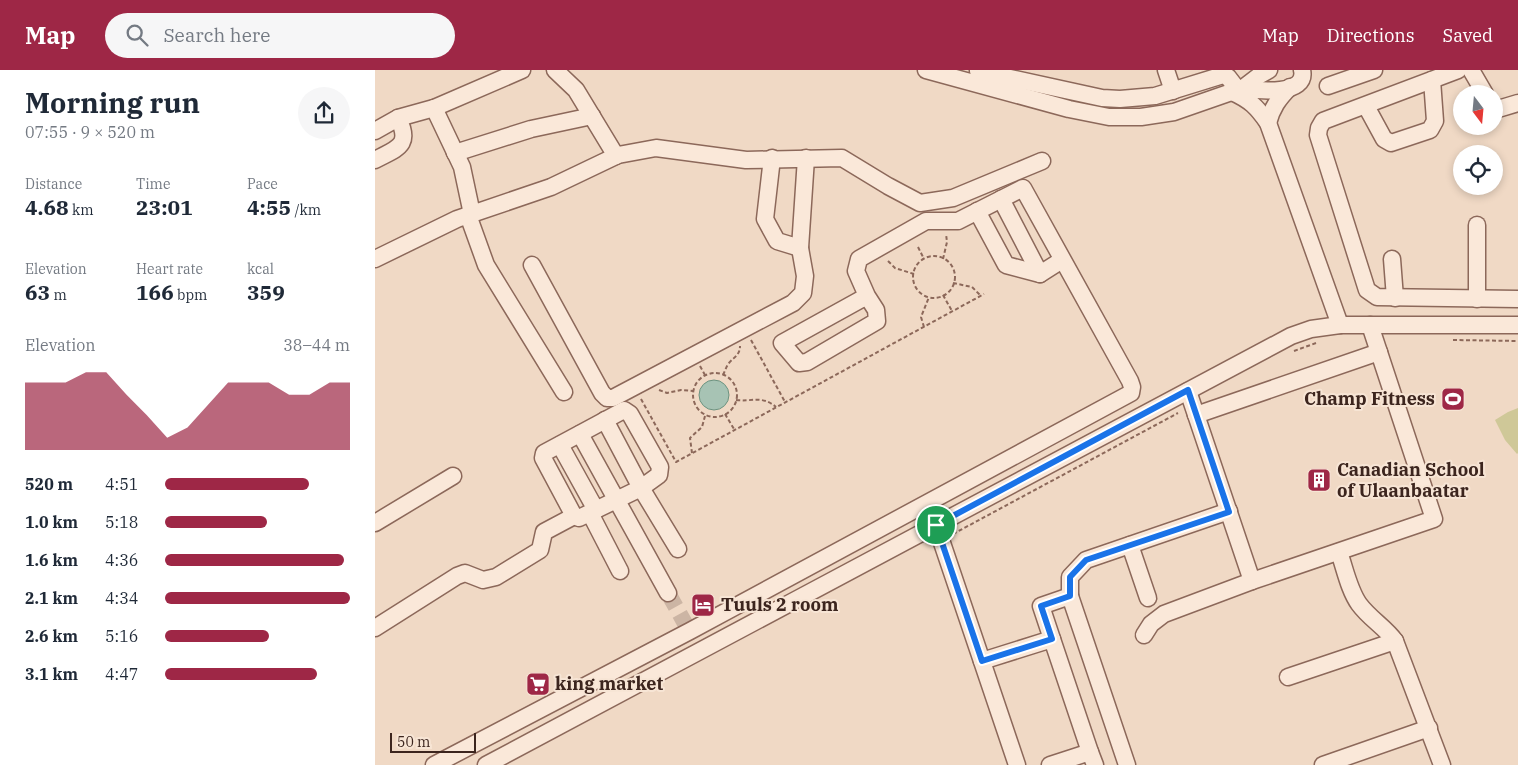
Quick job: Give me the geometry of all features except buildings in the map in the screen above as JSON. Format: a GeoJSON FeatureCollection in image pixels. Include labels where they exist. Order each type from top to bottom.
{"type":"FeatureCollection","features":[{"type":"Feature","properties":{"kind":"street"},"geometry":{"type":"LineString","coordinates":[[375,131],[398,118],[434,108],[522,70]]}},
{"type":"Feature","properties":{"kind":"street"},"geometry":{"type":"LineString","coordinates":[[555,70],[576,90],[616,156]]}},
{"type":"Feature","properties":{"kind":"street"},"geometry":{"type":"LineString","coordinates":[[926,70],[976,74],[1102,98],[1141,98],[1173,91],[1223,75],[1228,77],[1268,123],[1340,325]]}},
{"type":"Feature","properties":{"kind":"street"},"geometry":{"type":"LineString","coordinates":[[1166,70],[1173,91]]}},
{"type":"Feature","properties":{"kind":"street"},"geometry":{"type":"LineString","coordinates":[[1328,86],[1374,70]]}},
{"type":"Feature","properties":{"kind":"street"},"geometry":{"type":"LineString","coordinates":[[1458,70],[1323,121],[1318,135],[1367,290],[1377,297],[1518,299]]}},
{"type":"Feature","properties":{"kind":"street"},"geometry":{"type":"LineString","coordinates":[[1471,70],[1480,85]]}},
{"type":"Feature","properties":{"kind":"street"},"geometry":{"type":"LineString","coordinates":[[976,74],[1069,109],[1109,117],[1141,117],[1173,112],[1238,90],[1265,73]]}},
{"type":"Feature","properties":{"kind":"street"},"geometry":{"type":"LineString","coordinates":[[1262,92],[1258,89],[1257,80],[1265,73]]}},
{"type":"Feature","properties":{"kind":"street"},"geometry":{"type":"LineString","coordinates":[[1238,90],[1262,92],[1301,76]]}},
{"type":"Feature","properties":{"kind":"street"},"geometry":{"type":"LineString","coordinates":[[1268,123],[1271,110],[1278,99],[1301,76]]}},
{"type":"Feature","properties":{"kind":"street"},"geometry":{"type":"LineString","coordinates":[[1366,106],[1384,139],[1391,143],[1430,130],[1435,121],[1432,80]]}},
{"type":"Feature","properties":{"kind":"street"},"geometry":{"type":"LineString","coordinates":[[1503,107],[1518,103]]}},
{"type":"Feature","properties":{"kind":"street"},"geometry":{"type":"LineString","coordinates":[[434,108],[462,167],[470,214],[486,265],[564,392]]}},
{"type":"Feature","properties":{"kind":"street"},"geometry":{"type":"LineString","coordinates":[[455,152],[531,129],[592,116]]}},
{"type":"Feature","properties":{"kind":"street"},"geometry":{"type":"LineString","coordinates":[[375,160],[397,148],[402,143],[405,136],[398,118]]}},
{"type":"Feature","properties":{"kind":"street"},"geometry":{"type":"LineString","coordinates":[[375,259],[457,218],[551,187],[616,156],[655,148],[746,160],[842,158],[919,203],[953,198],[1042,161]]}},
{"type":"Feature","properties":{"kind":"street"},"geometry":{"type":"LineString","coordinates":[[772,158],[765,219],[777,241],[800,248]]}},
{"type":"Feature","properties":{"kind":"street"},"geometry":{"type":"LineString","coordinates":[[532,265],[602,393],[607,398],[613,398],[793,303],[803,293],[805,276],[800,248],[805,158]]}},
{"type":"Feature","properties":{"kind":"street"},"geometry":{"type":"LineString","coordinates":[[434,765],[1131,393],[1130,381],[1023,188],[958,220],[926,221],[859,259],[856,271],[867,296],[876,310],[877,321],[807,362],[799,363],[782,343],[867,296]]}},
{"type":"Feature","properties":{"kind":"street"},"geometry":{"type":"LineString","coordinates":[[1001,199],[1040,274]]}},
{"type":"Feature","properties":{"kind":"street"},"geometry":{"type":"LineString","coordinates":[[977,211],[1006,265],[1040,274],[1062,260]]}},
{"type":"Feature","properties":{"kind":"street"},"geometry":{"type":"LineString","coordinates":[[1477,226],[1477,299]]}},
{"type":"Feature","properties":{"kind":"street"},"geometry":{"type":"LineString","coordinates":[[1392,259],[1395,298]]}},
{"type":"Feature","properties":{"kind":"street"},"geometry":{"type":"LineString","coordinates":[[486,765],[1291,336],[1311,329],[1340,325],[1518,326]]}},
{"type":"Feature","properties":{"kind":"street"},"geometry":{"type":"LineString","coordinates":[[1144,635],[1151,624],[1164,614],[1252,581],[1434,519],[1371,325]]}},
{"type":"Feature","properties":{"kind":"street"},"geometry":{"type":"LineString","coordinates":[[1196,415],[1379,352]]}},
{"type":"Feature","properties":{"kind":"street"},"geometry":{"type":"LineString","coordinates":[[1188,390],[1252,581]]}},
{"type":"Feature","properties":{"kind":"street"},"geometry":{"type":"LineString","coordinates":[[375,628],[465,572],[483,580],[496,577],[540,550],[544,532],[617,500],[641,488],[659,475],[660,467],[630,414],[624,410],[543,453],[543,458],[587,513]]}},
{"type":"Feature","properties":{"kind":"street"},"geometry":{"type":"LineString","coordinates":[[605,420],[641,488],[678,549]]}},
{"type":"Feature","properties":{"kind":"street"},"geometry":{"type":"LineString","coordinates":[[581,434],[668,593]]}},
{"type":"Feature","properties":{"kind":"street"},"geometry":{"type":"LineString","coordinates":[[560,445],[587,513],[620,571]]}},
{"type":"Feature","properties":{"kind":"street"},"geometry":{"type":"LineString","coordinates":[[375,523],[453,476]]}},
{"type":"Feature","properties":{"kind":"street"},"geometry":{"type":"LineString","coordinates":[[1127,765],[1070,596],[1070,577],[1086,560],[1229,512]]}},
{"type":"Feature","properties":{"kind":"street"},"geometry":{"type":"LineString","coordinates":[[936,525],[1017,765]]}},
{"type":"Feature","properties":{"kind":"street"},"geometry":{"type":"LineString","coordinates":[[1130,545],[1148,598]]}},
{"type":"Feature","properties":{"kind":"street"},"geometry":{"type":"LineString","coordinates":[[1339,552],[1354,596],[1359,604],[1372,619],[1389,632],[1395,641],[1429,728],[1441,765]]}},
{"type":"Feature","properties":{"kind":"street"},"geometry":{"type":"LineString","coordinates":[[1050,765],[1092,758],[1041,606],[1070,596]]}},
{"type":"Feature","properties":{"kind":"street"},"geometry":{"type":"LineString","coordinates":[[689,629],[700,651]]}},
{"type":"Feature","properties":{"kind":"street"},"geometry":{"type":"LineString","coordinates":[[982,661],[1052,639]]}},
{"type":"Feature","properties":{"kind":"street"},"geometry":{"type":"LineString","coordinates":[[1288,677],[1395,641]]}},
{"type":"Feature","properties":{"kind":"street"},"geometry":{"type":"LineString","coordinates":[[1323,765],[1429,728]]}},
{"type":"Feature","properties":{"kind":"path"},"geometry":{"type":"LineString","coordinates":[[943,258],[947,242],[946,232]]}},
{"type":"Feature","properties":{"kind":"path"},"geometry":{"type":"LineString","coordinates":[[918,247],[924,259]]}},
{"type":"Feature","properties":{"kind":"path"},"geometry":{"type":"LineString","coordinates":[[937,256],[943,258],[952,268],[954,274],[953,284],[949,292],[943,296],[929,297],[917,290],[914,283],[914,274],[919,263],[924,259],[937,256]]}},
{"type":"Feature","properties":{"kind":"path"},"geometry":{"type":"LineString","coordinates":[[888,261],[895,268],[914,274]]}},
{"type":"Feature","properties":{"kind":"path"},"geometry":{"type":"LineString","coordinates":[[953,284],[973,286],[981,296]]}},
{"type":"Feature","properties":{"kind":"path"},"geometry":{"type":"LineString","coordinates":[[639,393],[676,462],[984,294]]}},
{"type":"Feature","properties":{"kind":"path"},"geometry":{"type":"LineString","coordinates":[[943,296],[952,311]]}},
{"type":"Feature","properties":{"kind":"path"},"geometry":{"type":"LineString","coordinates":[[924,327],[921,317],[929,297]]}},
{"type":"Feature","properties":{"kind":"path"},"geometry":{"type":"LineString","coordinates":[[747,334],[785,402]]}},
{"type":"Feature","properties":{"kind":"path"},"geometry":{"type":"LineString","coordinates":[[723,375],[727,365],[736,357],[740,350],[740,344]]}},
{"type":"Feature","properties":{"kind":"path"},"geometry":{"type":"LineString","coordinates":[[712,373],[723,375],[736,388],[736,400],[731,410],[725,414],[719,416],[705,414],[695,405],[693,392],[695,385],[705,375],[712,373]]}},
{"type":"Feature","properties":{"kind":"path"},"geometry":{"type":"LineString","coordinates":[[654,385],[667,393],[681,390],[693,392]]}},
{"type":"Feature","properties":{"kind":"path"},"geometry":{"type":"LineString","coordinates":[[736,400],[748,402],[759,399],[768,401],[776,407]]}},
{"type":"Feature","properties":{"kind":"path"},"geometry":{"type":"LineString","coordinates":[[691,453],[690,438],[702,427],[705,414]]}},
{"type":"Feature","properties":{"kind":"path"},"geometry":{"type":"LineString","coordinates":[[725,414],[735,430]]}},
{"type":"Feature","properties":{"kind":"shaded area"},"geometry":{"type":"Polygon","coordinates":[[[714,380],[725,384],[729,395],[725,406],[714,410],[703,406],[699,395],[703,384],[714,380]]]}},
{"type":"Feature","properties":{"kind":"shaded area"},"geometry":{"type":"Polygon","coordinates":[[[1518,408],[1517,454],[1505,440],[1495,420],[1518,408]]]}},
{"type":"Feature","properties":{"kind":"tunnel"},"geometry":{"type":"LineString","coordinates":[[668,593],[687,627]]}},
{"type":"Feature","properties":{"kind":"place","name":"Champ Fitness"},"geometry":{"type":"Point","coordinates":[1453,399]}},
{"type":"Feature","properties":{"kind":"place","name":"Canadian School of Ulaanbaatar"},"geometry":{"type":"Point","coordinates":[1319,480]}},
{"type":"Feature","properties":{"kind":"place","name":"Tuuls 2 room"},"geometry":{"type":"Point","coordinates":[703,605]}},
{"type":"Feature","properties":{"kind":"place","name":"king market"},"geometry":{"type":"Point","coordinates":[538,684]}},
{"type":"Feature","properties":{"kind":"route"},"geometry":{"type":"LineString","coordinates":[[1188,390],[1229,512],[1086,560],[1070,577],[1070,596],[1041,606],[1052,639],[982,661],[936,525],[1188,390]]}}]}
